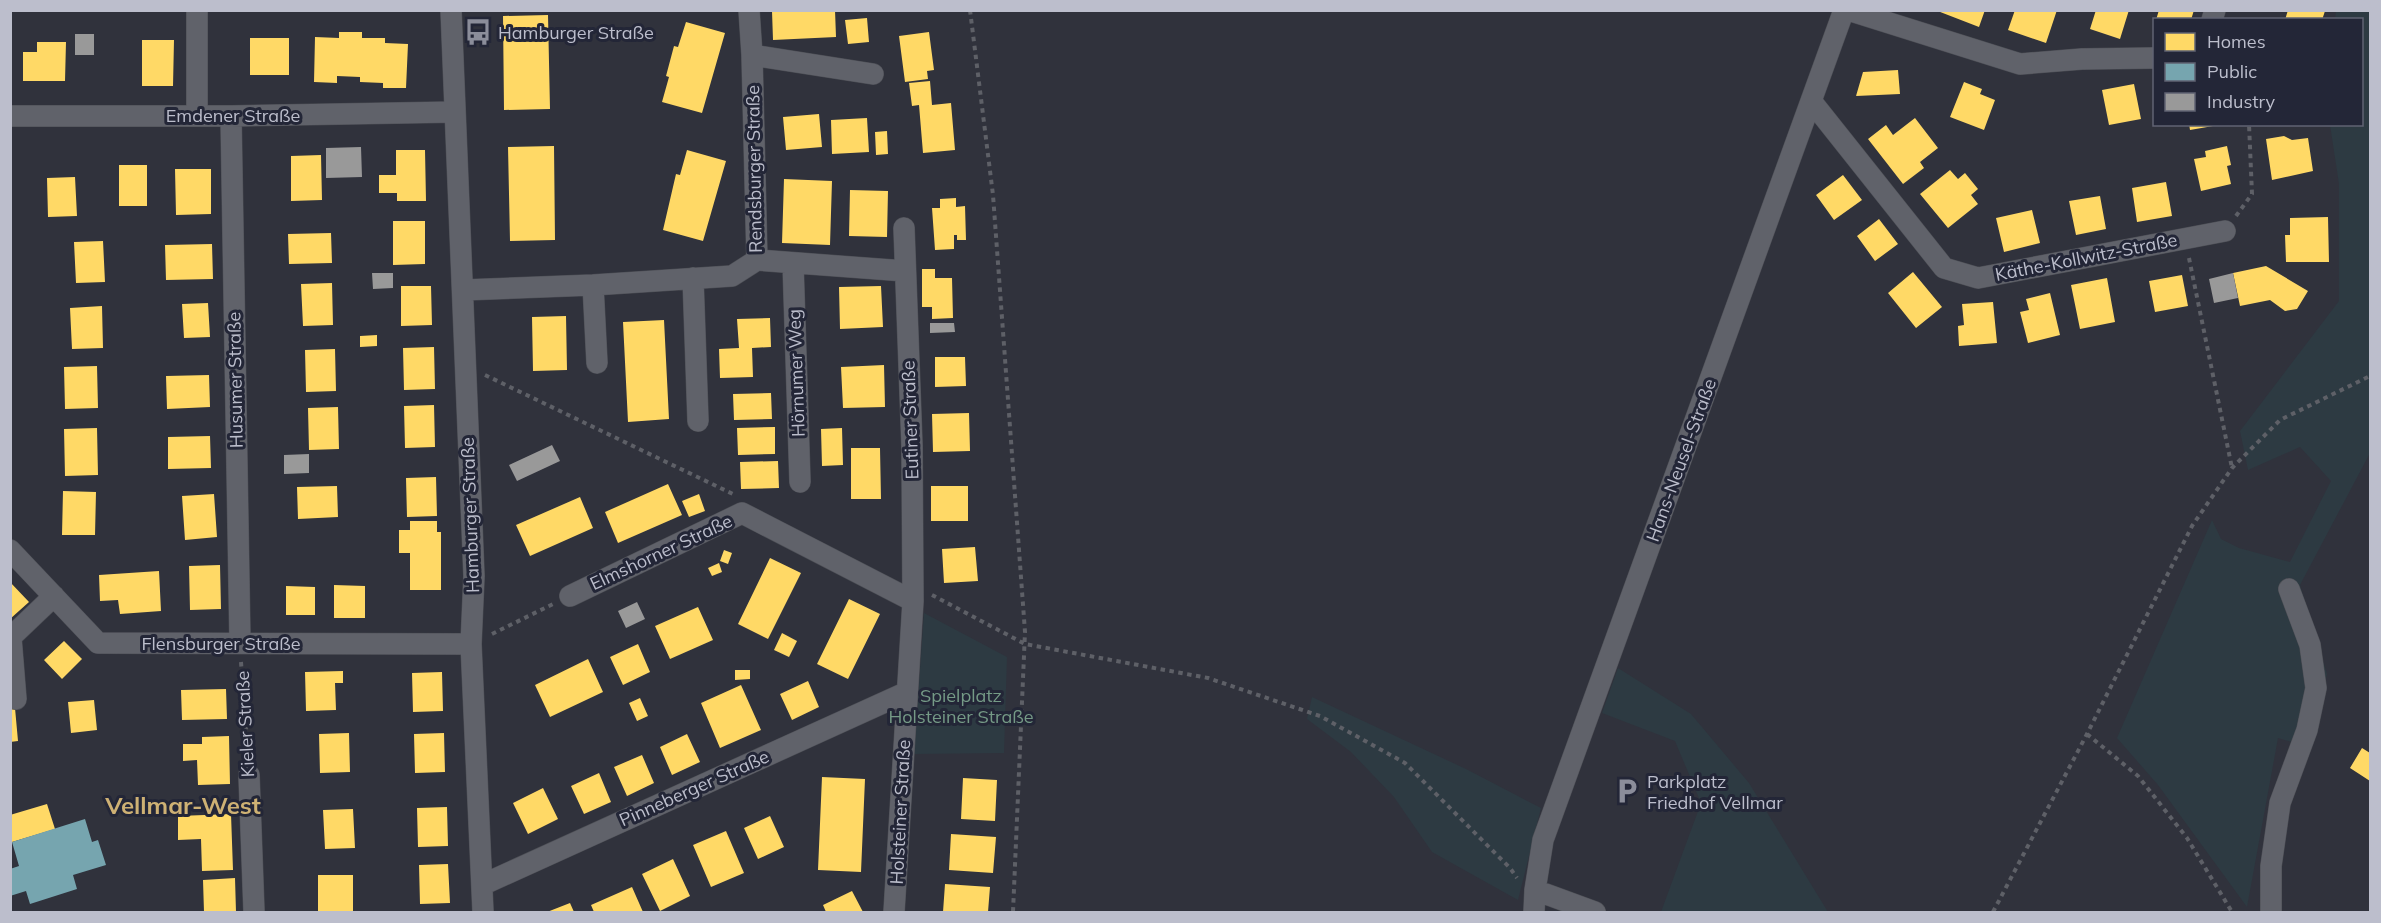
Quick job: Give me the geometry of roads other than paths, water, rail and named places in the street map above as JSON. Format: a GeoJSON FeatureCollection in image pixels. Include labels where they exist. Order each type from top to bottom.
{"type":"FeatureCollection","features":[{"type":"Feature","properties":{"kind":"street"},"geometry":{"type":"LineString","coordinates":[[196,115],[197,10]]}},
{"type":"Feature","properties":{"kind":"street","name":"Hamburger Straße"},"geometry":{"type":"LineString","coordinates":[[452,10],[474,576],[471,644],[483,912]]}},
{"type":"Feature","properties":{"kind":"street","name":"Rendsburger Straße"},"geometry":{"type":"LineString","coordinates":[[463,290],[732,276],[757,260],[749,10]]}},
{"type":"Feature","properties":{"kind":"street"},"geometry":{"type":"LineString","coordinates":[[1846,10],[2020,64],[2082,59],[2153,58]]}},
{"type":"Feature","properties":{"kind":"street","name":"Hans-Neusel-Straße"},"geometry":{"type":"LineString","coordinates":[[1534,912],[1543,840],[1846,10]]}},
{"type":"Feature","properties":{"kind":"street"},"geometry":{"type":"LineString","coordinates":[[752,55],[873,74]]}},
{"type":"Feature","properties":{"kind":"street","name":"Käthe-Kollwitz-Straße"},"geometry":{"type":"LineString","coordinates":[[1812,102],[1944,268],[1978,278],[2225,231]]}},
{"type":"Feature","properties":{"kind":"street","name":"Emdener Straße"},"geometry":{"type":"LineString","coordinates":[[10,116],[231,116],[455,112]]}},
{"type":"Feature","properties":{"kind":"street","name":"Husumer Straße"},"geometry":{"type":"LineString","coordinates":[[231,116],[240,643]]}},
{"type":"Feature","properties":{"kind":"street","name":"Eutiner Straße"},"geometry":{"type":"LineString","coordinates":[[904,228],[913,585]]}},
{"type":"Feature","properties":{"kind":"street"},"geometry":{"type":"LineString","coordinates":[[757,260],[906,271]]}},
{"type":"Feature","properties":{"kind":"street","name":"Hörnumer Weg"},"geometry":{"type":"LineString","coordinates":[[793,263],[800,482]]}},
{"type":"Feature","properties":{"kind":"street"},"geometry":{"type":"LineString","coordinates":[[693,278],[698,421]]}},
{"type":"Feature","properties":{"kind":"street"},"geometry":{"type":"LineString","coordinates":[[593,285],[597,363]]}},
{"type":"Feature","properties":{"kind":"street","name":"Elmshorner Straße"},"geometry":{"type":"LineString","coordinates":[[570,596],[742,513],[913,585]]}},
{"type":"Feature","properties":{"kind":"street","name":"Flensburger Straße"},"geometry":{"type":"LineString","coordinates":[[10,550],[98,643],[471,644]]}},
{"type":"Feature","properties":{"kind":"street","name":"Holsteiner Straße"},"geometry":{"type":"LineString","coordinates":[[894,912],[913,585]]}},
{"type":"Feature","properties":{"kind":"street"},"geometry":{"type":"LineString","coordinates":[[2271,912],[2271,866],[2280,803],[2307,730],[2316,688],[2310,645],[2289,590]]}},
{"type":"Feature","properties":{"kind":"street"},"geometry":{"type":"LineString","coordinates":[[16,699],[11,637],[54,596]]}},
{"type":"Feature","properties":{"kind":"street","name":"Pinneberger Straße"},"geometry":{"type":"LineString","coordinates":[[482,885],[907,692]]}},
{"type":"Feature","properties":{"kind":"street","name":"Kieler Straße"},"geometry":{"type":"LineString","coordinates":[[249,775],[254,912]]}},
{"type":"Feature","properties":{"kind":"street"},"geometry":{"type":"LineString","coordinates":[[1535,890],[1595,912]]}},
{"type":"Feature","properties":{"kind":"place","name":"Hamburger Straße"},"geometry":{"type":"Point","coordinates":[478,32]}},
{"type":"Feature","properties":{"kind":"place","name":"Parkplatz Friedhof Vellmar"},"geometry":{"type":"Point","coordinates":[1627,791]}},
{"type":"Feature","properties":{"kind":"district","name":"Vellmar-West"},"geometry":{"type":"Point","coordinates":[183,805]}},
{"type":"Feature","properties":{"kind":"park label","name":"Spielplatz Holsteiner Straße"},"geometry":{"type":"Point","coordinates":[961,705]}}]}
